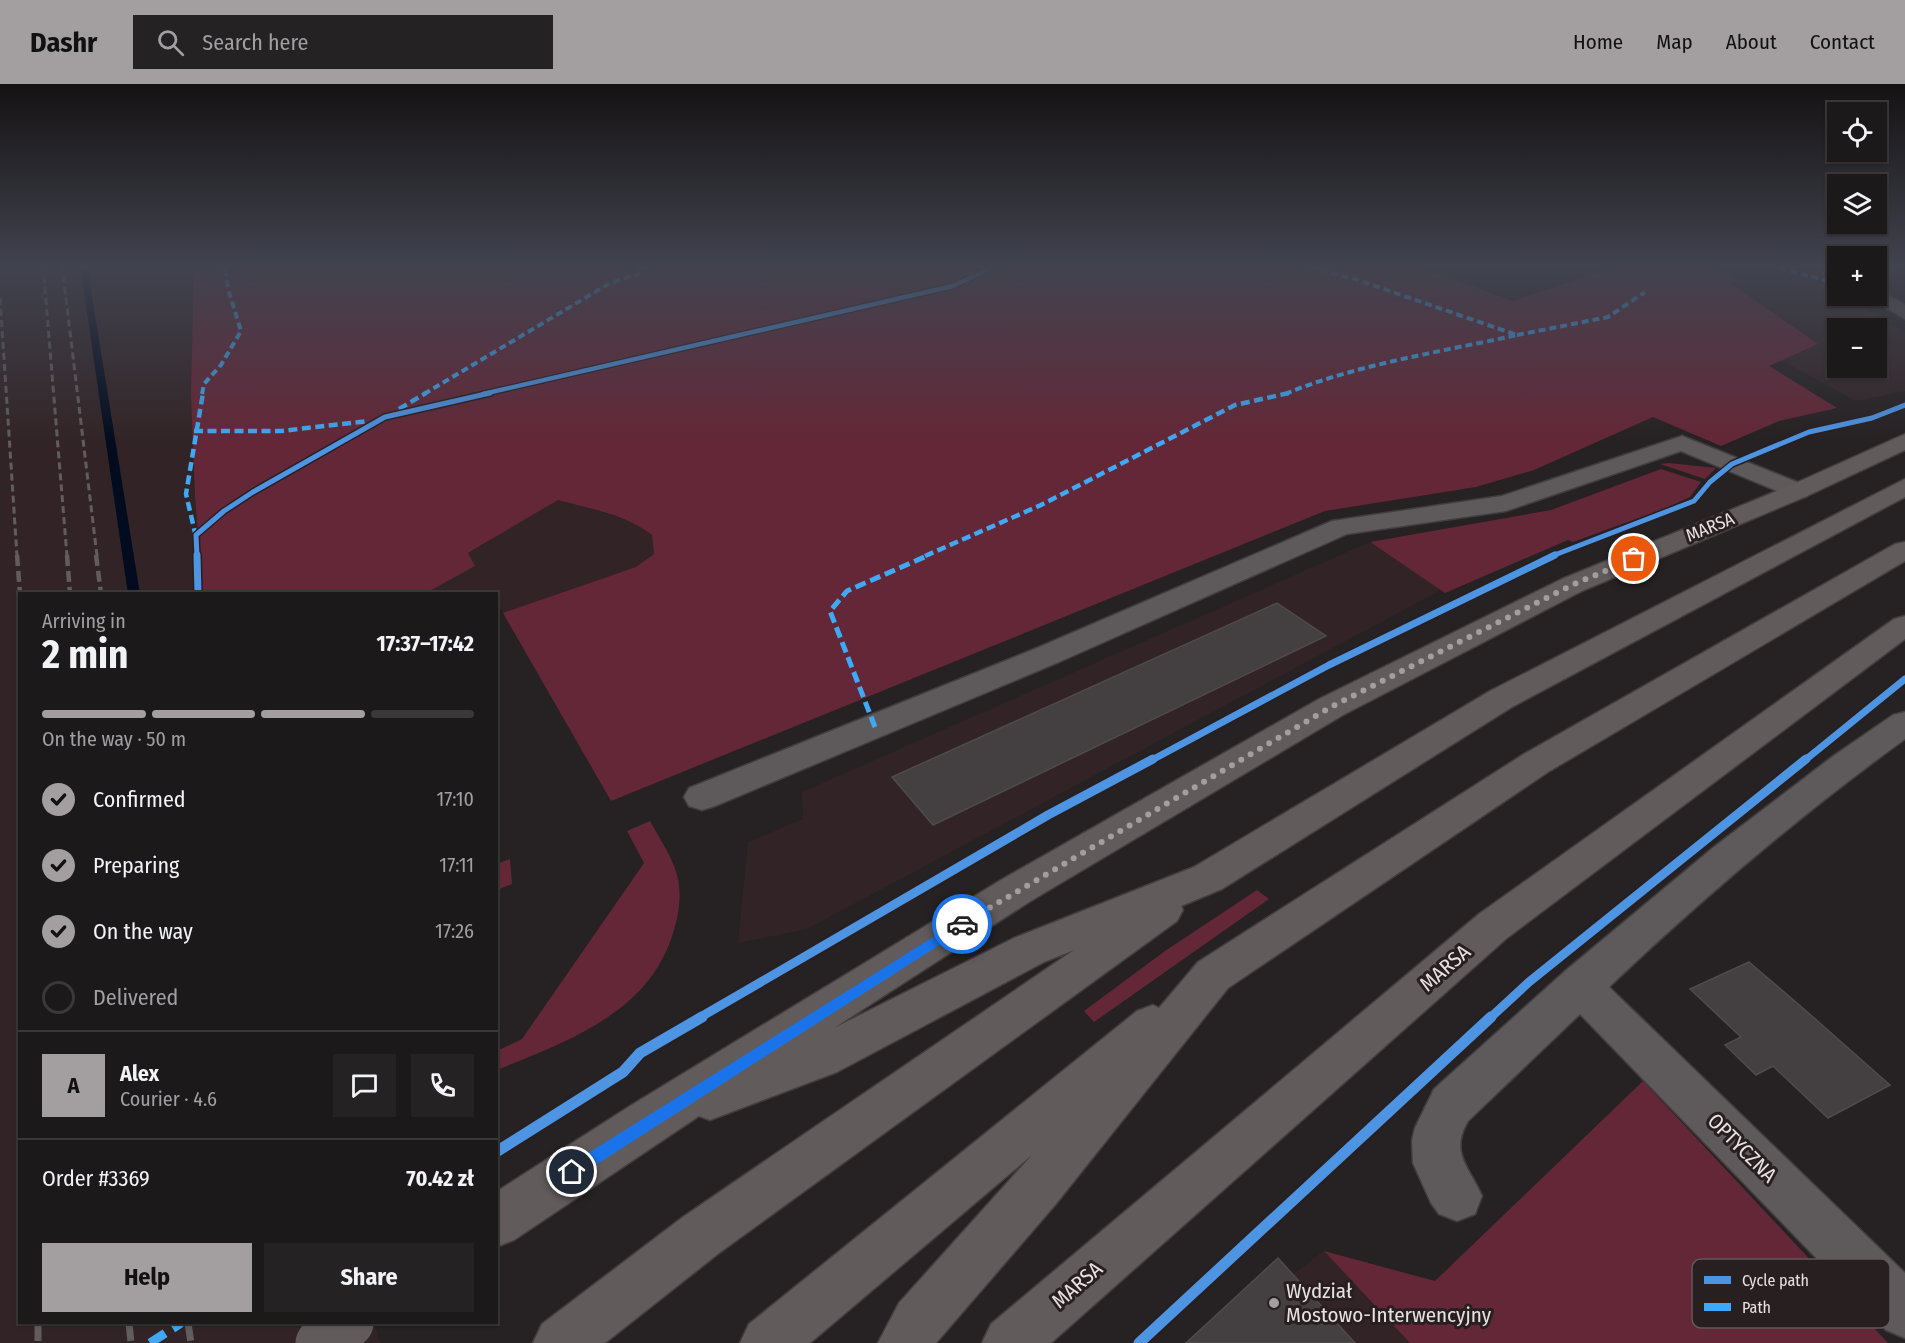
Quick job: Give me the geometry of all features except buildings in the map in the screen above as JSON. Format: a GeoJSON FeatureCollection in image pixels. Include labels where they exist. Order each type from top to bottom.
{"type":"FeatureCollection","features":[{"type":"Feature","properties":{"kind":"main road","name":"MARSA"},"geometry":{"type":"LineString","coordinates":[[498,1221],[647,1122],[1015,891],[1331,707],[1572,585],[1798,491],[1905,441]]}},
{"type":"Feature","properties":{"kind":"main road"},"geometry":{"type":"LineString","coordinates":[[561,1343],[700,1235],[1208,878],[1502,699],[1905,487]]}},
{"type":"Feature","properties":{"kind":"main road"},"geometry":{"type":"LineString","coordinates":[[768,1343],[1213,975],[1536,763],[1905,550]]}},
{"type":"Feature","properties":{"kind":"main road","name":"MARSA"},"geometry":{"type":"LineString","coordinates":[[1010,1343],[1493,926],[1905,625]]}},
{"type":"Feature","properties":{"kind":"main road"},"geometry":{"type":"LineString","coordinates":[[647,1122],[821,1057],[1029,950],[1208,878]]}},
{"type":"Feature","properties":{"kind":"main road"},"geometry":{"type":"LineString","coordinates":[[906,1343],[918,1322],[1037,1186],[1213,975]]}},
{"type":"Feature","properties":{"kind":"main road"},"geometry":{"type":"LineString","coordinates":[[320,1343],[348,1324]]}},
{"type":"Feature","properties":{"kind":"street"},"geometry":{"type":"LineString","coordinates":[[702,797],[1048,655],[1341,527],[1506,503],[1682,443],[1798,491]]}},
{"type":"Feature","properties":{"kind":"street"},"geometry":{"type":"LineString","coordinates":[[1457,1196],[1444,1182],[1435,1152],[1438,1123],[1451,1105],[1644,927],[1760,830],[1905,723]]}},
{"type":"Feature","properties":{"kind":"street","name":"OPTYCZNA"},"geometry":{"type":"LineString","coordinates":[[1579,985],[1853,1259]]}},
{"type":"Feature","properties":{"kind":"street","name":"OPTYCZNA"},"geometry":{"type":"LineString","coordinates":[[1890,1296],[1905,1311]]}},
{"type":"Feature","properties":{"kind":"street"},"geometry":{"type":"LineString","coordinates":[[320,1324],[320,1343]]}},
{"type":"Feature","properties":{"kind":"shaded area"},"geometry":{"type":"Polygon","coordinates":[[[0,324],[194,324],[193,471],[203,592],[18,592],[18,1324],[374,1324],[380,1343],[0,1343],[0,324]]]}},
{"type":"Feature","properties":{"kind":"shaded area"},"geometry":{"type":"Polygon","coordinates":[[[193,324],[1789,324],[1818,344],[1769,366],[1837,408],[1779,421],[1721,446],[1653,417],[1534,470],[1476,487],[1325,511],[611,801],[503,613],[636,567],[654,554],[652,535],[619,517],[558,500],[468,553],[475,566],[428,592],[203,592],[195,497],[191,396],[193,324]]]}},
{"type":"Feature","properties":{"kind":"shaded area"},"geometry":{"type":"Polygon","coordinates":[[[1789,324],[1827,324],[1827,378],[1887,378],[1887,324],[1905,333],[1905,391],[1856,401],[1781,360],[1818,344],[1789,324]]]}},
{"type":"Feature","properties":{"kind":"shaded area"},"geometry":{"type":"Polygon","coordinates":[[[1660,464],[1716,468],[1705,479],[1660,464]]]}},
{"type":"Feature","properties":{"kind":"shaded area"},"geometry":{"type":"Polygon","coordinates":[[[1661,469],[1701,482],[1690,497],[1669,507],[1573,542],[1568,540],[1445,593],[1370,542],[1551,510],[1661,469]]]}},
{"type":"Feature","properties":{"kind":"shaded area"},"geometry":{"type":"Polygon","coordinates":[[[558,500],[609,514],[638,525],[652,535],[654,554],[636,567],[503,613],[498,604],[498,592],[403,592],[558,500]]]}},
{"type":"Feature","properties":{"kind":"shaded area"},"geometry":{"type":"Polygon","coordinates":[[[1370,542],[1441,590],[807,929],[738,943],[748,842],[803,819],[802,792],[1370,542]]]}},
{"type":"Feature","properties":{"kind":"shaded area"},"geometry":{"type":"Polygon","coordinates":[[[650,821],[672,860],[677,874],[679,908],[673,933],[661,961],[645,984],[603,1021],[551,1048],[498,1070],[498,1051],[522,1039],[644,863],[627,831],[650,821]]]}},
{"type":"Feature","properties":{"kind":"shaded area"},"geometry":{"type":"Polygon","coordinates":[[[510,859],[512,884],[498,890],[498,864],[510,859]]]}},
{"type":"Feature","properties":{"kind":"shaded area"},"geometry":{"type":"Polygon","coordinates":[[[1257,890],[1269,899],[1094,1022],[1084,1011],[1165,951],[1257,890]]]}},
{"type":"Feature","properties":{"kind":"shaded area"},"geometry":{"type":"Polygon","coordinates":[[[1643,1081],[1809,1259],[1692,1259],[1692,1328],[1874,1328],[1888,1343],[1410,1343],[1324,1251],[1435,1281],[1643,1081]]]}},
{"type":"Feature","properties":{"kind":"shaded area","name":"Wydział Mostowo-Interwencyjny"},"geometry":{"type":"Polygon","coordinates":[[[1324,1251],[1410,1343],[1207,1343],[1198,1332],[1278,1258],[1293,1274],[1324,1251]]]}},
{"type":"Feature","properties":{"kind":"waterway"},"geometry":{"type":"LineString","coordinates":[[92,324],[134,592]]}},
{"type":"Feature","properties":{"kind":"railway"},"geometry":{"type":"LineString","coordinates":[[2,324],[17,556]]}},
{"type":"Feature","properties":{"kind":"railway"},"geometry":{"type":"LineString","coordinates":[[48,324],[67,556]]}},
{"type":"Feature","properties":{"kind":"railway"},"geometry":{"type":"LineString","coordinates":[[69,324],[97,556]]}},
{"type":"Feature","properties":{"kind":"railway"},"geometry":{"type":"LineString","coordinates":[[17,555],[20,592]]}},
{"type":"Feature","properties":{"kind":"railway"},"geometry":{"type":"LineString","coordinates":[[67,555],[70,592]]}},
{"type":"Feature","properties":{"kind":"railway"},"geometry":{"type":"LineString","coordinates":[[96,555],[101,592]]}},
{"type":"Feature","properties":{"kind":"railway"},"geometry":{"type":"LineString","coordinates":[[38,1324],[38,1343]]}},
{"type":"Feature","properties":{"kind":"railway"},"geometry":{"type":"LineString","coordinates":[[129,1324],[131,1343]]}},
{"type":"Feature","properties":{"kind":"railway"},"geometry":{"type":"LineString","coordinates":[[188,1324],[191,1343]]}},
{"type":"Feature","properties":{"kind":"marked path"},"geometry":{"type":"LineString","coordinates":[[196,537],[186,494],[204,384],[221,365],[241,331],[239,324]]}},
{"type":"Feature","properties":{"kind":"marked path"},"geometry":{"type":"LineString","coordinates":[[399,409],[542,324]]}},
{"type":"Feature","properties":{"kind":"marked path"},"geometry":{"type":"LineString","coordinates":[[875,727],[830,611],[847,591],[1041,505],[1235,405],[1279,397],[1308,385],[1375,367],[1517,335],[1484,324]]}},
{"type":"Feature","properties":{"kind":"marked path"},"geometry":{"type":"LineString","coordinates":[[1517,335],[1574,324]]}},
{"type":"Feature","properties":{"kind":"marked path"},"geometry":{"type":"LineString","coordinates":[[194,431],[281,431],[325,428],[368,421]]}},
{"type":"Feature","properties":{"kind":"marked path"},"geometry":{"type":"LineString","coordinates":[[150,1343],[179,1324]]}},
{"type":"Feature","properties":{"kind":"cycle path"},"geometry":{"type":"LineString","coordinates":[[198,592],[196,535],[224,511],[253,492],[385,417],[789,324]]}},
{"type":"Feature","properties":{"kind":"cycle path"},"geometry":{"type":"LineString","coordinates":[[498,1151],[623,1072],[640,1053],[1048,815],[1329,665],[1561,552],[1694,501],[1710,482],[1732,464],[1809,432],[1872,418],[1905,405]]}},
{"type":"Feature","properties":{"kind":"cycle path"},"geometry":{"type":"LineString","coordinates":[[1139,1343],[1529,982],[1905,679]]}},
{"type":"Feature","properties":{"kind":"way so far"},"geometry":{"type":"LineString","coordinates":[[962,924],[1331,707],[1572,585],[1634,559]]}},
{"type":"Feature","properties":{"kind":"place","name":"Wydział Mostowo-Interwencyjny"},"geometry":{"type":"Point","coordinates":[1274,1303]}},
{"type":"Feature","properties":{"kind":"route"},"geometry":{"type":"LineString","coordinates":[[572,1172],[647,1122],[962,924]]}}]}
